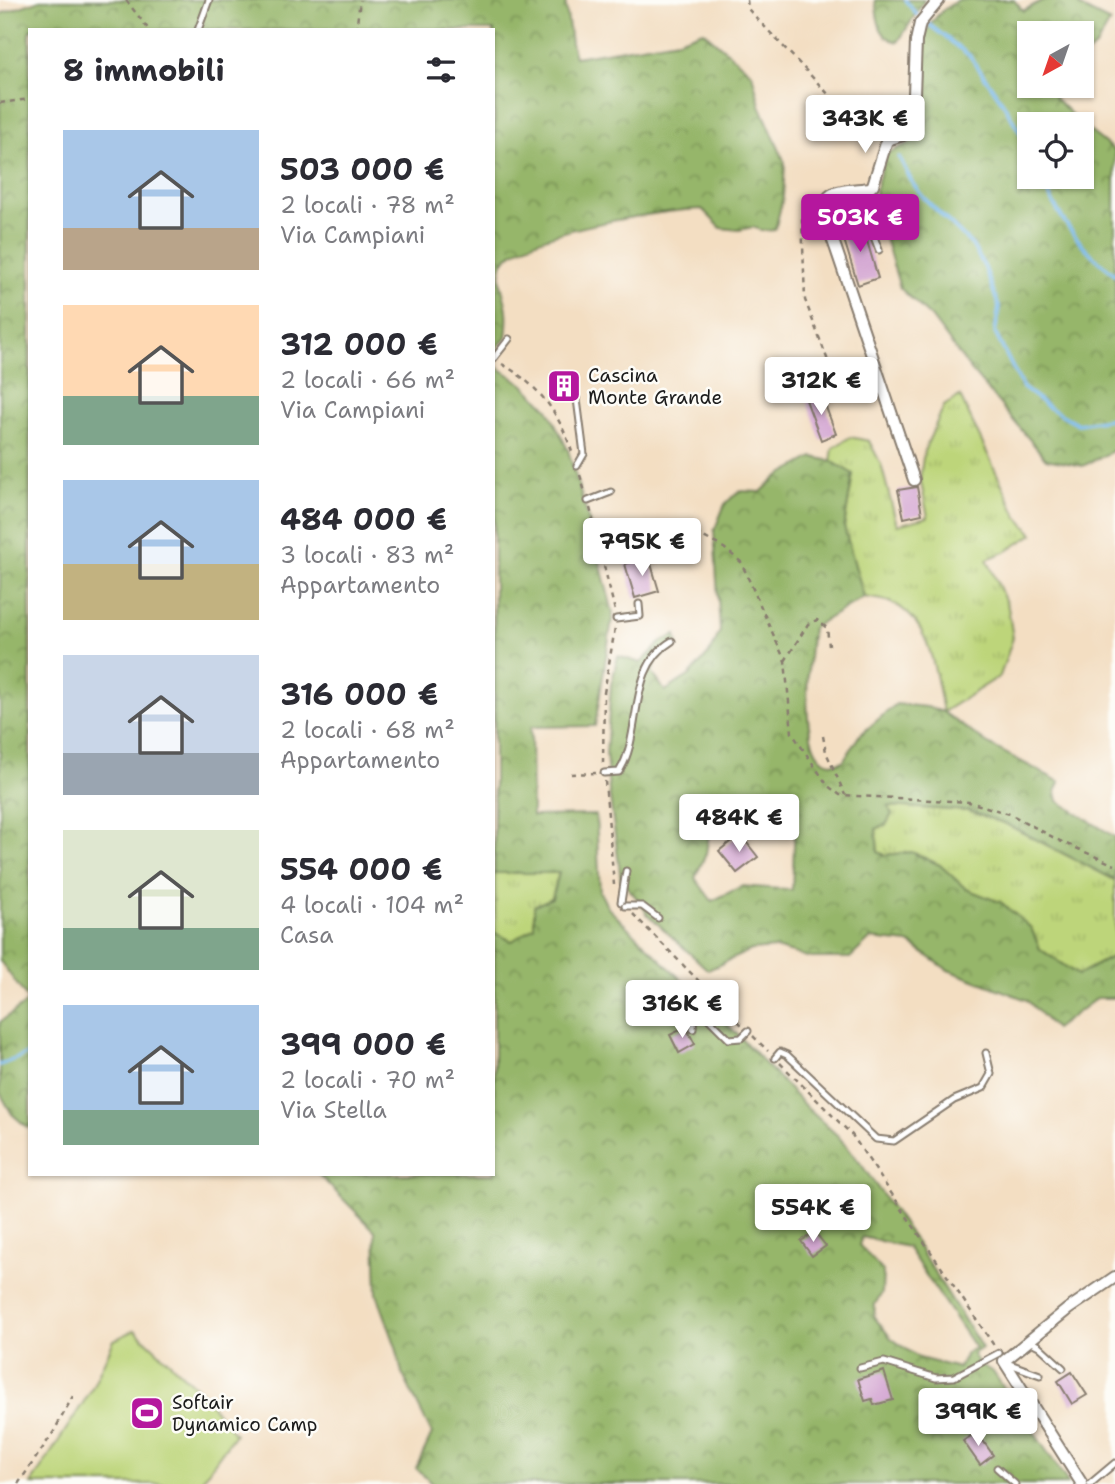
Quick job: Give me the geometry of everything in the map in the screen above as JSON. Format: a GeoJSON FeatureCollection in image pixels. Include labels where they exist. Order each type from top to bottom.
{"type":"FeatureCollection","features":[{"type":"Feature","properties":{"kind":"street"},"geometry":{"type":"LineString","coordinates":[[914,480],[827,222],[825,208],[831,194],[870,188],[887,140],[903,135],[913,121],[916,41],[920,23],[939,0]]}},
{"type":"Feature","properties":{"kind":"street"},"geometry":{"type":"LineString","coordinates":[[1082,1484],[1002,1357],[1029,1341],[1068,1309],[1115,1277]]}},
{"type":"Feature","properties":{"kind":"lane"},"geometry":{"type":"LineString","coordinates":[[199,28],[209,0]]}},
{"type":"Feature","properties":{"kind":"lane"},"geometry":{"type":"LineString","coordinates":[[870,188],[866,196],[867,206],[879,250]]}},
{"type":"Feature","properties":{"kind":"lane"},"geometry":{"type":"LineString","coordinates":[[495,360],[509,339]]}},
{"type":"Feature","properties":{"kind":"lane"},"geometry":{"type":"LineString","coordinates":[[577,399],[584,454],[577,466]]}},
{"type":"Feature","properties":{"kind":"lane"},"geometry":{"type":"LineString","coordinates":[[588,501],[611,492]]}},
{"type":"Feature","properties":{"kind":"lane"},"geometry":{"type":"LineString","coordinates":[[616,619],[639,616],[639,604]]}},
{"type":"Feature","properties":{"kind":"lane"},"geometry":{"type":"LineString","coordinates":[[604,773],[619,772],[627,758],[642,681],[651,660],[672,641]]}},
{"type":"Feature","properties":{"kind":"lane"},"geometry":{"type":"LineString","coordinates":[[626,871],[623,904],[642,906],[658,918]]}},
{"type":"Feature","properties":{"kind":"lane"},"geometry":{"type":"LineString","coordinates":[[693,1029],[693,1013],[699,1009],[729,1039],[741,1038],[748,1031]]}},
{"type":"Feature","properties":{"kind":"lane"},"geometry":{"type":"LineString","coordinates":[[775,1058],[780,1052],[787,1055],[876,1139],[894,1141],[954,1100],[983,1088],[991,1074],[986,1053]]}},
{"type":"Feature","properties":{"kind":"lane"},"geometry":{"type":"LineString","coordinates":[[1029,1341],[1039,1346],[1063,1368]]}},
{"type":"Feature","properties":{"kind":"lane"},"geometry":{"type":"LineString","coordinates":[[860,1368],[884,1362],[936,1378],[954,1377],[1002,1357],[1040,1375]]}},
{"type":"Feature","properties":{"kind":"lane"},"geometry":{"type":"LineString","coordinates":[[1090,1484],[1115,1463]]}},
{"type":"Feature","properties":{"kind":"lane"},"geometry":{"type":"LineString","coordinates":[[997,1468],[1015,1484]]}},
{"type":"Feature","properties":{"kind":"path"},"geometry":{"type":"LineString","coordinates":[[126,0],[147,28]]}},
{"type":"Feature","properties":{"kind":"path"},"geometry":{"type":"LineString","coordinates":[[358,28],[360,0]]}},
{"type":"Feature","properties":{"kind":"path"},"geometry":{"type":"LineString","coordinates":[[747,0],[747,9],[848,115],[887,140]]}},
{"type":"Feature","properties":{"kind":"path"},"geometry":{"type":"LineString","coordinates":[[0,103],[28,99]]}},
{"type":"Feature","properties":{"kind":"path"},"geometry":{"type":"LineString","coordinates":[[821,233],[807,216],[802,217],[805,300],[836,382]]}},
{"type":"Feature","properties":{"kind":"path"},"geometry":{"type":"LineString","coordinates":[[495,360],[510,369],[551,405],[565,430],[596,527],[616,619],[604,693],[604,773],[614,888],[623,904],[852,1135],[1002,1357]]}},
{"type":"Feature","properties":{"kind":"path"},"geometry":{"type":"LineString","coordinates":[[596,527],[650,523],[698,534],[724,548],[741,562],[785,661],[792,733],[828,786],[840,795],[969,802],[1010,814],[1059,841],[1115,865]]}},
{"type":"Feature","properties":{"kind":"path"},"geometry":{"type":"LineString","coordinates":[[785,661],[808,624],[817,620],[828,628],[829,646]]}},
{"type":"Feature","properties":{"kind":"path"},"geometry":{"type":"LineString","coordinates":[[822,736],[845,795]]}},
{"type":"Feature","properties":{"kind":"path"},"geometry":{"type":"LineString","coordinates":[[571,774],[604,773]]}},
{"type":"Feature","properties":{"kind":"path"},"geometry":{"type":"LineString","coordinates":[[18,1484],[53,1433],[73,1396]]}},
{"type":"Feature","properties":{"kind":"green space"},"geometry":{"type":"Polygon","coordinates":[[[40,0],[565,0],[575,57],[678,40],[703,31],[752,73],[760,105],[785,163],[783,197],[775,230],[763,231],[753,227],[739,230],[721,228],[702,209],[684,210],[595,224],[536,241],[515,252],[503,263],[501,269],[500,281],[507,311],[507,328],[506,338],[495,350],[495,28],[28,28],[28,1000],[0,961],[0,14],[40,0]]]}},
{"type":"Feature","properties":{"kind":"green space"},"geometry":{"type":"Polygon","coordinates":[[[875,0],[924,1],[898,42],[882,32],[875,0]]]}},
{"type":"Feature","properties":{"kind":"green space"},"geometry":{"type":"Polygon","coordinates":[[[958,0],[1014,0],[1023,11],[1043,0],[1077,0],[1080,7],[1110,22],[1094,48],[1094,21],[1017,21],[1017,98],[1055,98],[1069,112],[1017,112],[1017,189],[1094,189],[1094,134],[1115,151],[1115,450],[1083,466],[1046,459],[970,369],[931,317],[900,288],[881,224],[875,191],[886,154],[912,142],[927,123],[920,54],[930,25],[941,12],[958,0]]]}},
{"type":"Feature","properties":{"kind":"green space"},"geometry":{"type":"Polygon","coordinates":[[[495,366],[523,384],[548,409],[568,450],[613,613],[595,726],[531,727],[532,816],[596,815],[600,892],[608,908],[838,1136],[861,1164],[911,1235],[982,1348],[973,1354],[979,1364],[993,1372],[1069,1484],[432,1484],[416,1468],[432,1434],[402,1373],[396,1347],[377,1294],[375,1231],[320,1176],[495,1176],[495,933],[512,941],[534,927],[534,906],[552,898],[559,873],[495,873],[495,366]],[[862,1237],[859,1245],[883,1271],[882,1293],[875,1304],[874,1317],[891,1338],[919,1358],[959,1368],[966,1353],[975,1348],[907,1247],[862,1237]]]}},
{"type":"Feature","properties":{"kind":"green space"},"geometry":{"type":"Polygon","coordinates":[[[960,396],[1017,516],[1033,534],[1005,552],[987,559],[1008,607],[1013,638],[1000,676],[943,712],[934,666],[915,621],[891,603],[864,597],[844,527],[853,474],[831,461],[833,448],[850,437],[869,441],[881,464],[897,525],[928,517],[920,478],[924,451],[944,406],[960,396]]]}},
{"type":"Feature","properties":{"kind":"green space"},"geometry":{"type":"Polygon","coordinates":[[[813,457],[831,461],[853,474],[844,527],[864,597],[812,628],[807,686],[808,711],[810,734],[817,752],[827,762],[843,761],[859,736],[896,704],[927,707],[943,712],[988,744],[1060,782],[1056,792],[1058,801],[1115,837],[1115,880],[1004,823],[968,811],[888,806],[892,814],[886,825],[876,829],[878,852],[885,855],[912,852],[940,865],[966,889],[1002,903],[1031,928],[1040,949],[1078,975],[1115,955],[1115,998],[1097,998],[1055,1029],[1027,1000],[948,970],[909,943],[870,939],[850,958],[811,958],[775,948],[751,950],[708,970],[647,914],[621,880],[606,753],[611,685],[618,656],[641,663],[662,641],[676,635],[678,644],[657,660],[652,672],[665,691],[690,675],[711,651],[720,631],[714,531],[725,504],[739,491],[761,492],[777,477],[813,457]],[[729,805],[712,813],[706,854],[695,878],[712,901],[742,886],[792,890],[795,822],[729,805]]]}},
{"type":"Feature","properties":{"kind":"green space"},"geometry":{"type":"Polygon","coordinates":[[[887,806],[969,811],[1004,823],[1115,880],[1115,955],[1078,975],[1040,949],[1031,928],[1002,903],[966,889],[940,865],[912,852],[885,855],[878,852],[876,828],[886,825],[891,814],[887,806]]]}},
{"type":"Feature","properties":{"kind":"green space"},"geometry":{"type":"Polygon","coordinates":[[[559,872],[552,898],[535,906],[534,927],[512,942],[495,933],[495,873],[559,872]]]}},
{"type":"Feature","properties":{"kind":"green space"},"geometry":{"type":"Polygon","coordinates":[[[28,1002],[28,1128],[12,1114],[0,1093],[0,1022],[28,1002]]]}},
{"type":"Feature","properties":{"kind":"green space","name":"Softair Dynamico Camp"},"geometry":{"type":"Polygon","coordinates":[[[135,1330],[200,1391],[235,1434],[199,1484],[31,1484],[90,1392],[114,1340],[135,1330]]]}},
{"type":"Feature","properties":{"kind":"building"},"geometry":{"type":"Polygon","coordinates":[[[862,224],[878,278],[858,285],[841,230],[862,224]]]}},
{"type":"Feature","properties":{"kind":"building"},"geometry":{"type":"Polygon","coordinates":[[[821,394],[836,434],[821,440],[806,400],[821,394]]]}},
{"type":"Feature","properties":{"kind":"building"},"geometry":{"type":"Polygon","coordinates":[[[917,487],[922,514],[904,518],[898,490],[917,487]]]}},
{"type":"Feature","properties":{"kind":"building"},"geometry":{"type":"Polygon","coordinates":[[[649,557],[659,591],[635,598],[625,564],[649,557]]]}},
{"type":"Feature","properties":{"kind":"building"},"geometry":{"type":"Polygon","coordinates":[[[740,834],[758,857],[737,873],[719,851],[740,834]]]}},
{"type":"Feature","properties":{"kind":"building"},"geometry":{"type":"Polygon","coordinates":[[[686,1027],[695,1044],[679,1053],[670,1035],[686,1027]]]}},
{"type":"Feature","properties":{"kind":"building"},"geometry":{"type":"Polygon","coordinates":[[[815,1232],[826,1246],[812,1256],[801,1241],[815,1232]]]}},
{"type":"Feature","properties":{"kind":"building"},"geometry":{"type":"Polygon","coordinates":[[[884,1371],[893,1400],[874,1405],[872,1399],[865,1401],[858,1379],[884,1371]]]}},
{"type":"Feature","properties":{"kind":"building"},"geometry":{"type":"Polygon","coordinates":[[[1072,1372],[1087,1395],[1072,1404],[1058,1381],[1072,1372]]]}},
{"type":"Feature","properties":{"kind":"building"},"geometry":{"type":"Polygon","coordinates":[[[977,1432],[993,1455],[980,1465],[963,1441],[977,1432]]]}},
{"type":"Feature","properties":{"kind":"waterway"},"geometry":{"type":"LineString","coordinates":[[905,0],[917,15]]}},
{"type":"Feature","properties":{"kind":"waterway"},"geometry":{"type":"LineString","coordinates":[[927,23],[970,56],[1017,127]]}},
{"type":"Feature","properties":{"kind":"waterway"},"geometry":{"type":"LineString","coordinates":[[899,157],[923,197],[972,245],[985,268],[999,307],[995,333],[1023,388],[1078,424],[1115,418]]}},
{"type":"Feature","properties":{"kind":"waterway"},"geometry":{"type":"LineString","coordinates":[[1047,189],[1054,205],[1080,243],[1115,274]]}},
{"type":"Feature","properties":{"kind":"waterway"},"geometry":{"type":"LineString","coordinates":[[0,1065],[28,1054]]}},
{"type":"Feature","properties":{"kind":"place","name":"Cascina Monte Grande"},"geometry":{"type":"Point","coordinates":[564,386]}},
{"type":"Feature","properties":{"kind":"place","name":"Softair Dynamico Camp"},"geometry":{"type":"Point","coordinates":[147,1413]}}]}
